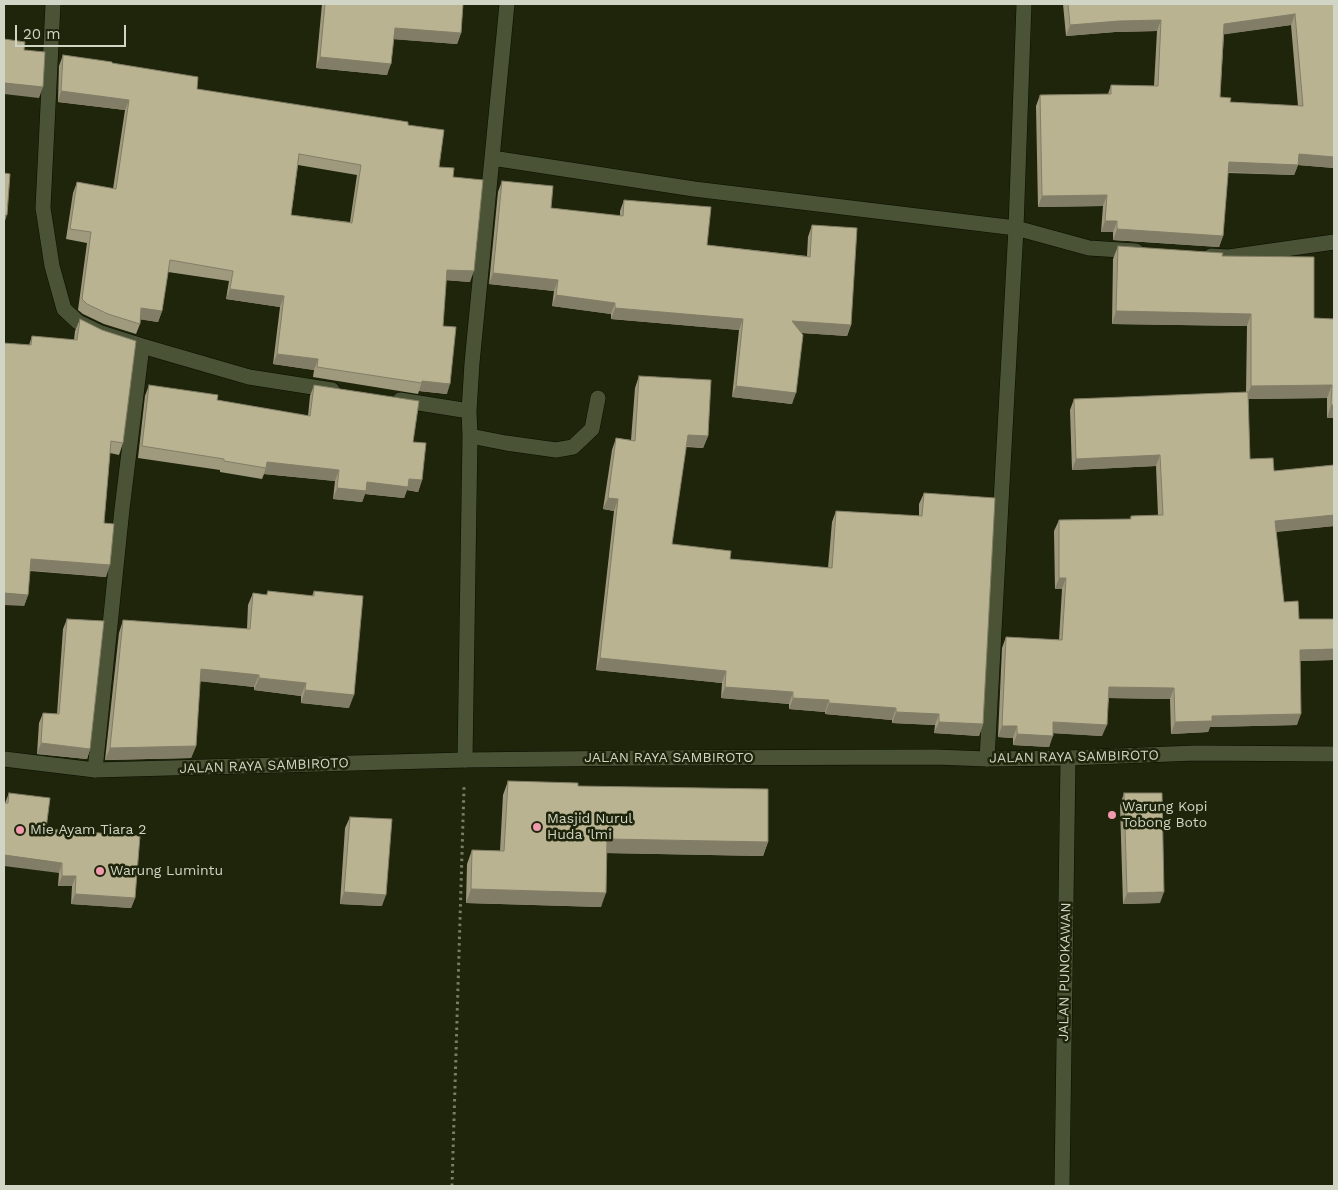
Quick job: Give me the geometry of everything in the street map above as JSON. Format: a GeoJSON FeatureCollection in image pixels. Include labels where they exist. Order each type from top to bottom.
{"type":"FeatureCollection","features":[{"type":"Feature","properties":{"kind":"street"},"geometry":{"type":"LineString","coordinates":[[53,4],[43,208],[52,266],[64,309],[78,322],[101,333],[142,346],[248,377],[344,392]]}},
{"type":"Feature","properties":{"kind":"street"},"geometry":{"type":"LineString","coordinates":[[465,760],[469,411],[507,4]]}},
{"type":"Feature","properties":{"kind":"street"},"geometry":{"type":"LineString","coordinates":[[987,759],[1016,228],[1024,4]]}},
{"type":"Feature","properties":{"kind":"street"},"geometry":{"type":"LineString","coordinates":[[492,158],[694,189],[1016,228],[1089,248],[1149,252]]}},
{"type":"Feature","properties":{"kind":"street"},"geometry":{"type":"LineString","coordinates":[[1199,255],[1229,257],[1334,242]]}},
{"type":"Feature","properties":{"kind":"street"},"geometry":{"type":"LineString","coordinates":[[95,770],[122,509],[142,346]]}},
{"type":"Feature","properties":{"kind":"street"},"geometry":{"type":"LineString","coordinates":[[383,397],[469,411]]}},
{"type":"Feature","properties":{"kind":"street"},"geometry":{"type":"LineString","coordinates":[[470,436],[506,444],[556,450],[573,447],[592,429],[598,398]]}},
{"type":"Feature","properties":{"kind":"street","name":"JALAN RAYA SAMBIROTO"},"geometry":{"type":"LineString","coordinates":[[4,759],[95,770],[465,760],[936,757],[987,759],[1196,753],[1334,754]]}},
{"type":"Feature","properties":{"kind":"street","name":"JALAN PUNOKAWAN"},"geometry":{"type":"LineString","coordinates":[[1062,1186],[1068,758]]}},
{"type":"Feature","properties":{"kind":"path"},"geometry":{"type":"LineString","coordinates":[[452,1186],[465,760]]}},
{"type":"Feature","properties":{"kind":"building"},"geometry":{"type":"Polygon","coordinates":[[[325,4],[463,4],[461,33],[395,28],[391,64],[320,57],[325,4]]]}},
{"type":"Feature","properties":{"kind":"building"},"geometry":{"type":"Polygon","coordinates":[[[1068,4],[1334,4],[1334,157],[1299,154],[1298,165],[1229,162],[1223,236],[1117,229],[1117,221],[1105,221],[1107,195],[1042,196],[1040,95],[1111,94],[1111,85],[1158,86],[1161,20],[1070,25],[1068,4]],[[1295,14],[1224,24],[1220,97],[1231,98],[1230,102],[1303,106],[1295,14]]]}},
{"type":"Feature","properties":{"kind":"building"},"geometry":{"type":"Polygon","coordinates":[[[4,39],[25,42],[24,50],[45,52],[43,87],[4,83],[4,39]]]}},
{"type":"Feature","properties":{"kind":"building"},"geometry":{"type":"Polygon","coordinates":[[[63,55],[198,77],[197,89],[408,122],[408,125],[444,130],[439,167],[454,168],[453,177],[483,180],[474,271],[447,270],[443,326],[456,327],[450,384],[422,381],[422,383],[317,367],[318,359],[277,354],[284,296],[230,289],[233,271],[170,260],[162,311],[141,308],[140,324],[108,314],[87,304],[82,299],[91,232],[70,229],[77,182],[116,189],[129,100],[61,91],[63,55]],[[299,154],[291,215],[352,223],[361,165],[299,154]]]}},
{"type":"Feature","properties":{"kind":"building"},"geometry":{"type":"Polygon","coordinates":[[[4,173],[10,174],[7,215],[4,215],[4,173]]]}},
{"type":"Feature","properties":{"kind":"building"},"geometry":{"type":"Polygon","coordinates":[[[502,181],[553,186],[551,208],[623,216],[624,200],[711,207],[707,245],[810,257],[812,225],[857,228],[851,325],[792,321],[803,335],[796,393],[736,386],[743,319],[615,308],[615,303],[556,295],[558,280],[493,273],[502,181]]]}},
{"type":"Feature","properties":{"kind":"building"},"geometry":{"type":"Polygon","coordinates":[[[1118,246],[1223,253],[1222,256],[1314,257],[1314,318],[1334,319],[1334,405],[1331,405],[1332,385],[1251,386],[1251,314],[1116,311],[1118,246]]]}},
{"type":"Feature","properties":{"kind":"building"},"geometry":{"type":"Polygon","coordinates":[[[80,319],[102,330],[136,341],[123,443],[111,441],[104,523],[114,524],[110,565],[31,559],[28,595],[4,593],[4,343],[31,345],[32,336],[77,340],[80,319]]]}},
{"type":"Feature","properties":{"kind":"building"},"geometry":{"type":"Polygon","coordinates":[[[639,376],[711,380],[708,436],[688,435],[672,544],[731,551],[730,559],[832,568],[836,511],[922,516],[924,493],[995,498],[983,724],[939,722],[939,714],[896,712],[896,708],[793,698],[793,692],[725,687],[726,671],[600,658],[618,499],[608,498],[616,438],[635,441],[639,376]]]}},
{"type":"Feature","properties":{"kind":"building"},"geometry":{"type":"Polygon","coordinates":[[[149,385],[218,395],[217,400],[310,416],[314,385],[419,401],[413,442],[426,443],[422,480],[409,479],[408,487],[367,482],[366,491],[337,488],[339,470],[267,462],[266,468],[224,461],[224,459],[142,446],[149,385]]]}},
{"type":"Feature","properties":{"kind":"building"},"geometry":{"type":"Polygon","coordinates":[[[1248,392],[1250,459],[1273,458],[1274,471],[1334,465],[1334,515],[1275,521],[1284,602],[1298,601],[1299,619],[1334,619],[1334,649],[1300,650],[1301,714],[1212,716],[1212,721],[1175,722],[1174,688],[1109,687],[1107,725],[1053,722],[1053,736],[1017,734],[1017,726],[1002,726],[1006,637],[1062,640],[1066,578],[1059,578],[1059,520],[1131,519],[1131,516],[1163,515],[1160,455],[1076,459],[1074,399],[1248,392]]]}},
{"type":"Feature","properties":{"kind":"building"},"geometry":{"type":"Polygon","coordinates":[[[268,591],[314,596],[314,591],[363,596],[354,695],[305,690],[306,683],[259,678],[259,675],[201,669],[196,746],[110,748],[123,620],[250,629],[253,593],[267,595],[268,591]]]}},
{"type":"Feature","properties":{"kind":"building"},"geometry":{"type":"Polygon","coordinates":[[[67,619],[104,621],[90,749],[41,743],[43,713],[59,714],[67,619]]]}},
{"type":"Feature","properties":{"kind":"building"},"geometry":{"type":"Polygon","coordinates":[[[508,781],[578,783],[578,786],[768,789],[768,842],[607,839],[606,893],[471,889],[472,850],[504,851],[508,781]]]}},
{"type":"Feature","properties":{"kind":"building"},"geometry":{"type":"Polygon","coordinates":[[[9,793],[50,798],[46,829],[140,836],[135,898],[75,894],[76,876],[62,876],[62,863],[4,855],[4,803],[8,803],[9,793]]]}},
{"type":"Feature","properties":{"kind":"building"},"geometry":{"type":"Polygon","coordinates":[[[1124,793],[1162,793],[1164,892],[1127,893],[1124,793]]]}},
{"type":"Feature","properties":{"kind":"building"},"geometry":{"type":"Polygon","coordinates":[[[350,817],[392,819],[386,895],[344,892],[350,817]]]}},
{"type":"Feature","properties":{"kind":"place","name":"Warung Kopi Tobong Boto"},"geometry":{"type":"Point","coordinates":[1112,815]}},
{"type":"Feature","properties":{"kind":"place","name":"Masjid Nurul Huda 'lmi"},"geometry":{"type":"Point","coordinates":[537,827]}},
{"type":"Feature","properties":{"kind":"place","name":"Mie Ayam Tiara 2"},"geometry":{"type":"Point","coordinates":[20,830]}},
{"type":"Feature","properties":{"kind":"place","name":"Warung Lumintu"},"geometry":{"type":"Point","coordinates":[100,871]}}]}
